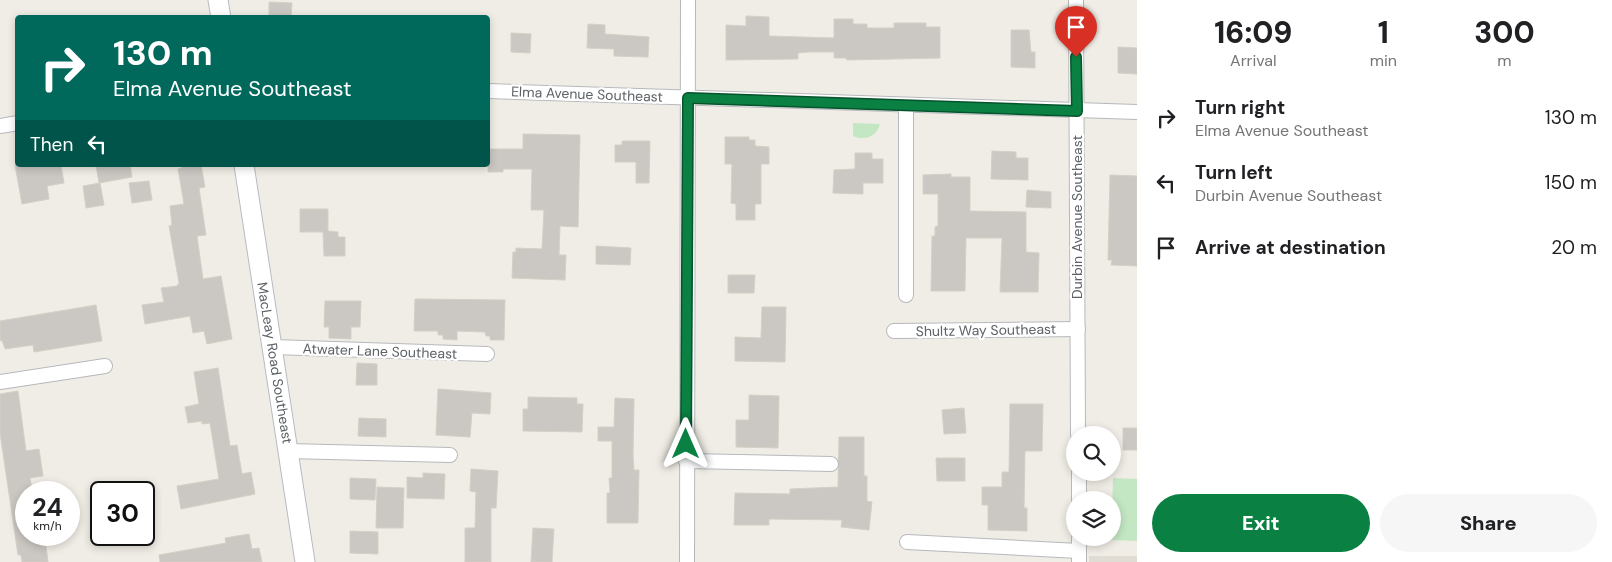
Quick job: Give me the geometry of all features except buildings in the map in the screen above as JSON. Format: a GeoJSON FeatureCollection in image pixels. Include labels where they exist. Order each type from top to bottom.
{"type":"FeatureCollection","features":[{"type":"Feature","properties":{"kind":"street"},"geometry":{"type":"LineString","coordinates":[[218,0],[220,15]]}},
{"type":"Feature","properties":{"kind":"street"},"geometry":{"type":"LineString","coordinates":[[687,562],[688,0]]}},
{"type":"Feature","properties":{"kind":"street","name":"Durbin Avenue Southeast"},"geometry":{"type":"LineString","coordinates":[[1076,0],[1078,426]]}},
{"type":"Feature","properties":{"kind":"street","name":"Elma Avenue Southeast"},"geometry":{"type":"LineString","coordinates":[[490,90],[906,106],[1137,112]]}},
{"type":"Feature","properties":{"kind":"street"},"geometry":{"type":"LineString","coordinates":[[906,106],[906,295]]}},
{"type":"Feature","properties":{"kind":"street"},"geometry":{"type":"LineString","coordinates":[[0,126],[15,124]]}},
{"type":"Feature","properties":{"kind":"street","name":"MacLeay Road Southeast"},"geometry":{"type":"LineString","coordinates":[[244,167],[305,562]]}},
{"type":"Feature","properties":{"kind":"street","name":"Shultz Way Southeast"},"geometry":{"type":"LineString","coordinates":[[894,331],[1078,329]]}},
{"type":"Feature","properties":{"kind":"street","name":"Atwater Lane Southeast"},"geometry":{"type":"LineString","coordinates":[[273,347],[487,354]]}},
{"type":"Feature","properties":{"kind":"street"},"geometry":{"type":"LineString","coordinates":[[0,382],[106,366]]}},
{"type":"Feature","properties":{"kind":"street"},"geometry":{"type":"LineString","coordinates":[[288,451],[450,455]]}},
{"type":"Feature","properties":{"kind":"street"},"geometry":{"type":"LineString","coordinates":[[686,461],[831,464]]}},
{"type":"Feature","properties":{"kind":"street"},"geometry":{"type":"LineString","coordinates":[[907,542],[1079,550]]}},
{"type":"Feature","properties":{"kind":"shaded area"},"geometry":{"type":"Polygon","coordinates":[[[1089,556],[1137,556],[1137,562],[1089,562],[1089,556]]]}},
{"type":"Feature","properties":{"kind":"green space"},"geometry":{"type":"Polygon","coordinates":[[[853,123],[880,124],[873,135],[861,138],[853,136],[853,123]]]}},
{"type":"Feature","properties":{"kind":"green space"},"geometry":{"type":"Polygon","coordinates":[[[1121,478],[1137,479],[1137,541],[1121,540],[1121,491],[1113,491],[1113,481],[1121,481],[1121,478]]]}},
{"type":"Feature","properties":{"kind":"route"},"geometry":{"type":"LineString","coordinates":[[686,444],[688,98],[1077,111],[1076,57]]}}]}
